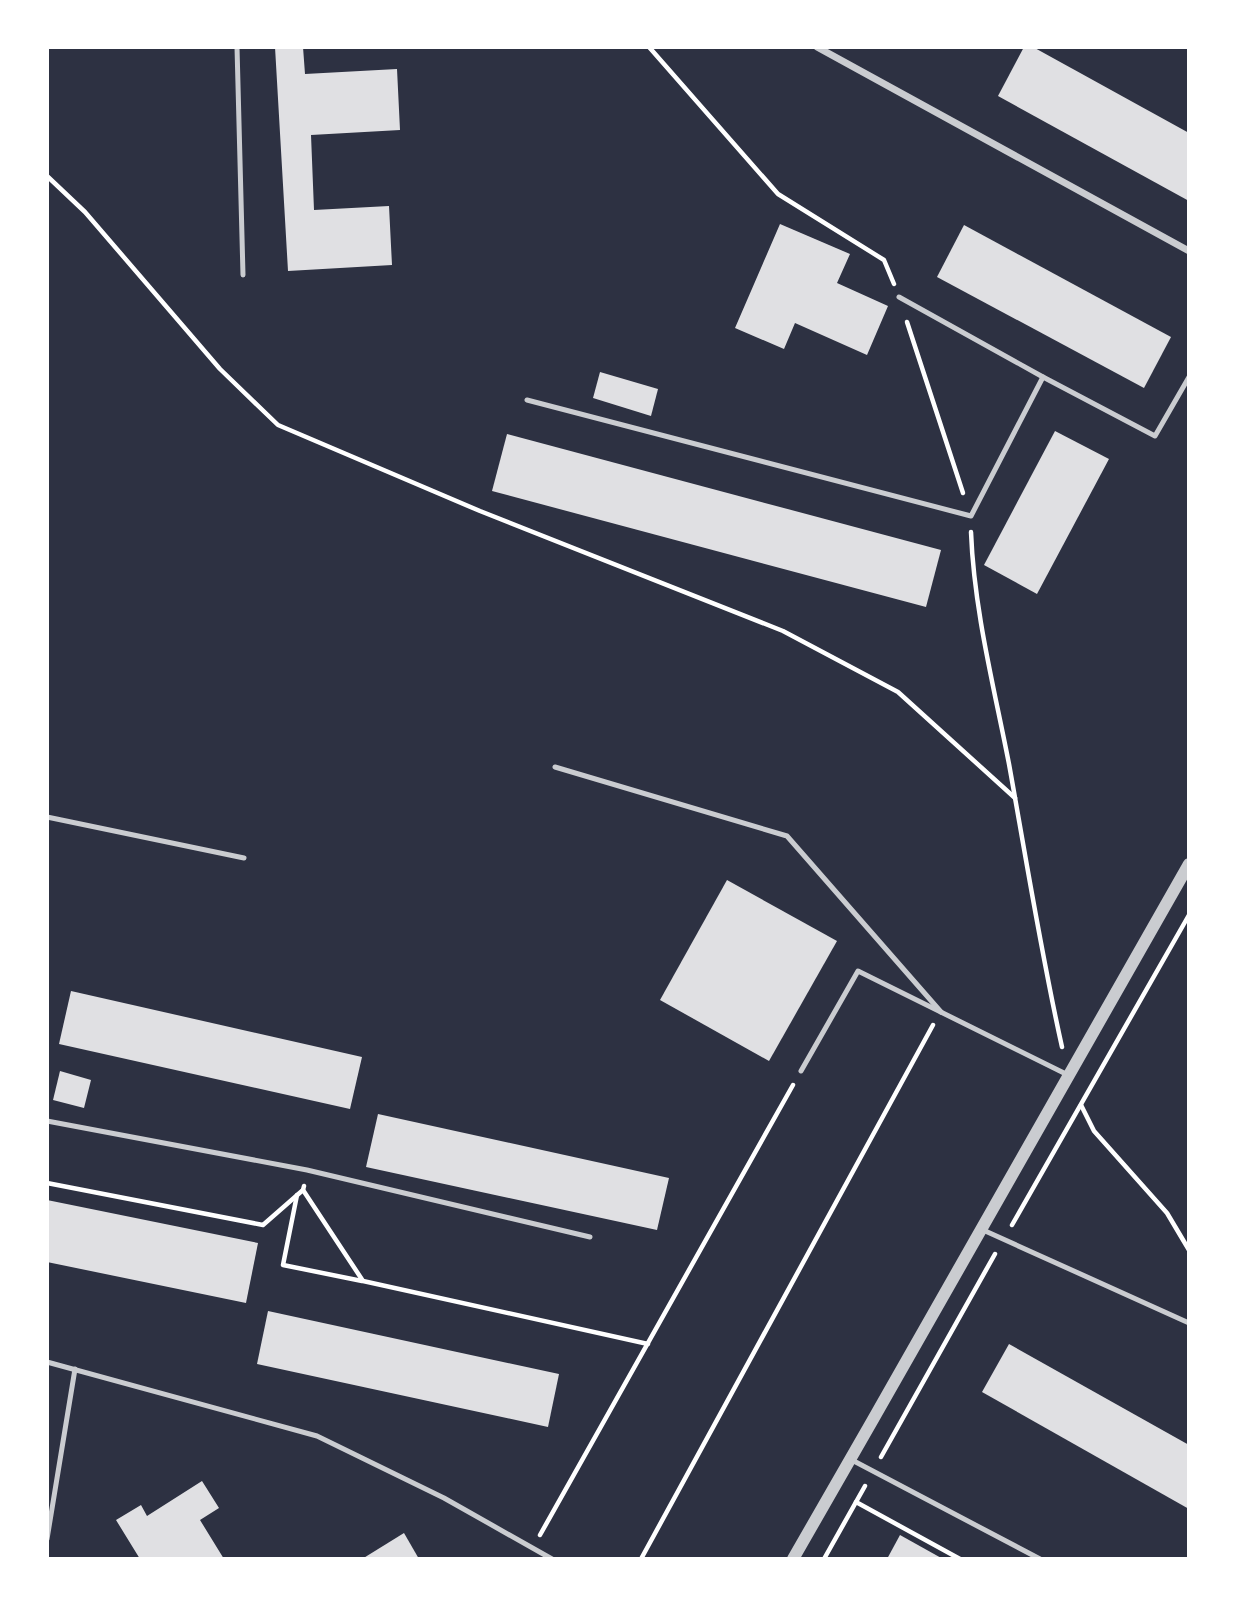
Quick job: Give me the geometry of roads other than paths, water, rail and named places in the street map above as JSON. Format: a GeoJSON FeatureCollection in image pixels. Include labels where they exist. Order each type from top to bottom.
{"type":"FeatureCollection","features":[{"type":"Feature","properties":{"kind":"street"},"geometry":{"type":"LineString","coordinates":[[817,47],[1189,251]]}},
{"type":"Feature","properties":{"kind":"street"},"geometry":{"type":"LineString","coordinates":[[793,1559],[1189,864]]}},
{"type":"Feature","properties":{"kind":"lane"},"geometry":{"type":"LineString","coordinates":[[237,47],[243,275]]}},
{"type":"Feature","properties":{"kind":"lane"},"geometry":{"type":"LineString","coordinates":[[900,297],[1155,436],[1189,377]]}},
{"type":"Feature","properties":{"kind":"lane"},"geometry":{"type":"LineString","coordinates":[[527,400],[971,516],[1043,377]]}},
{"type":"Feature","properties":{"kind":"lane"},"geometry":{"type":"LineString","coordinates":[[555,767],[787,836],[941,1012]]}},
{"type":"Feature","properties":{"kind":"lane"},"geometry":{"type":"LineString","coordinates":[[47,817],[244,858]]}},
{"type":"Feature","properties":{"kind":"lane"},"geometry":{"type":"LineString","coordinates":[[801,1071],[858,971],[1068,1075]]}},
{"type":"Feature","properties":{"kind":"lane"},"geometry":{"type":"LineString","coordinates":[[47,1121],[307,1170],[590,1237]]}},
{"type":"Feature","properties":{"kind":"lane"},"geometry":{"type":"LineString","coordinates":[[982,1230],[1189,1323]]}},
{"type":"Feature","properties":{"kind":"lane"},"geometry":{"type":"LineString","coordinates":[[47,1362],[317,1437],[444,1498],[552,1559]]}},
{"type":"Feature","properties":{"kind":"lane"},"geometry":{"type":"LineString","coordinates":[[47,1539],[75,1370]]}},
{"type":"Feature","properties":{"kind":"lane"},"geometry":{"type":"LineString","coordinates":[[850,1459],[1040,1559]]}}]}
